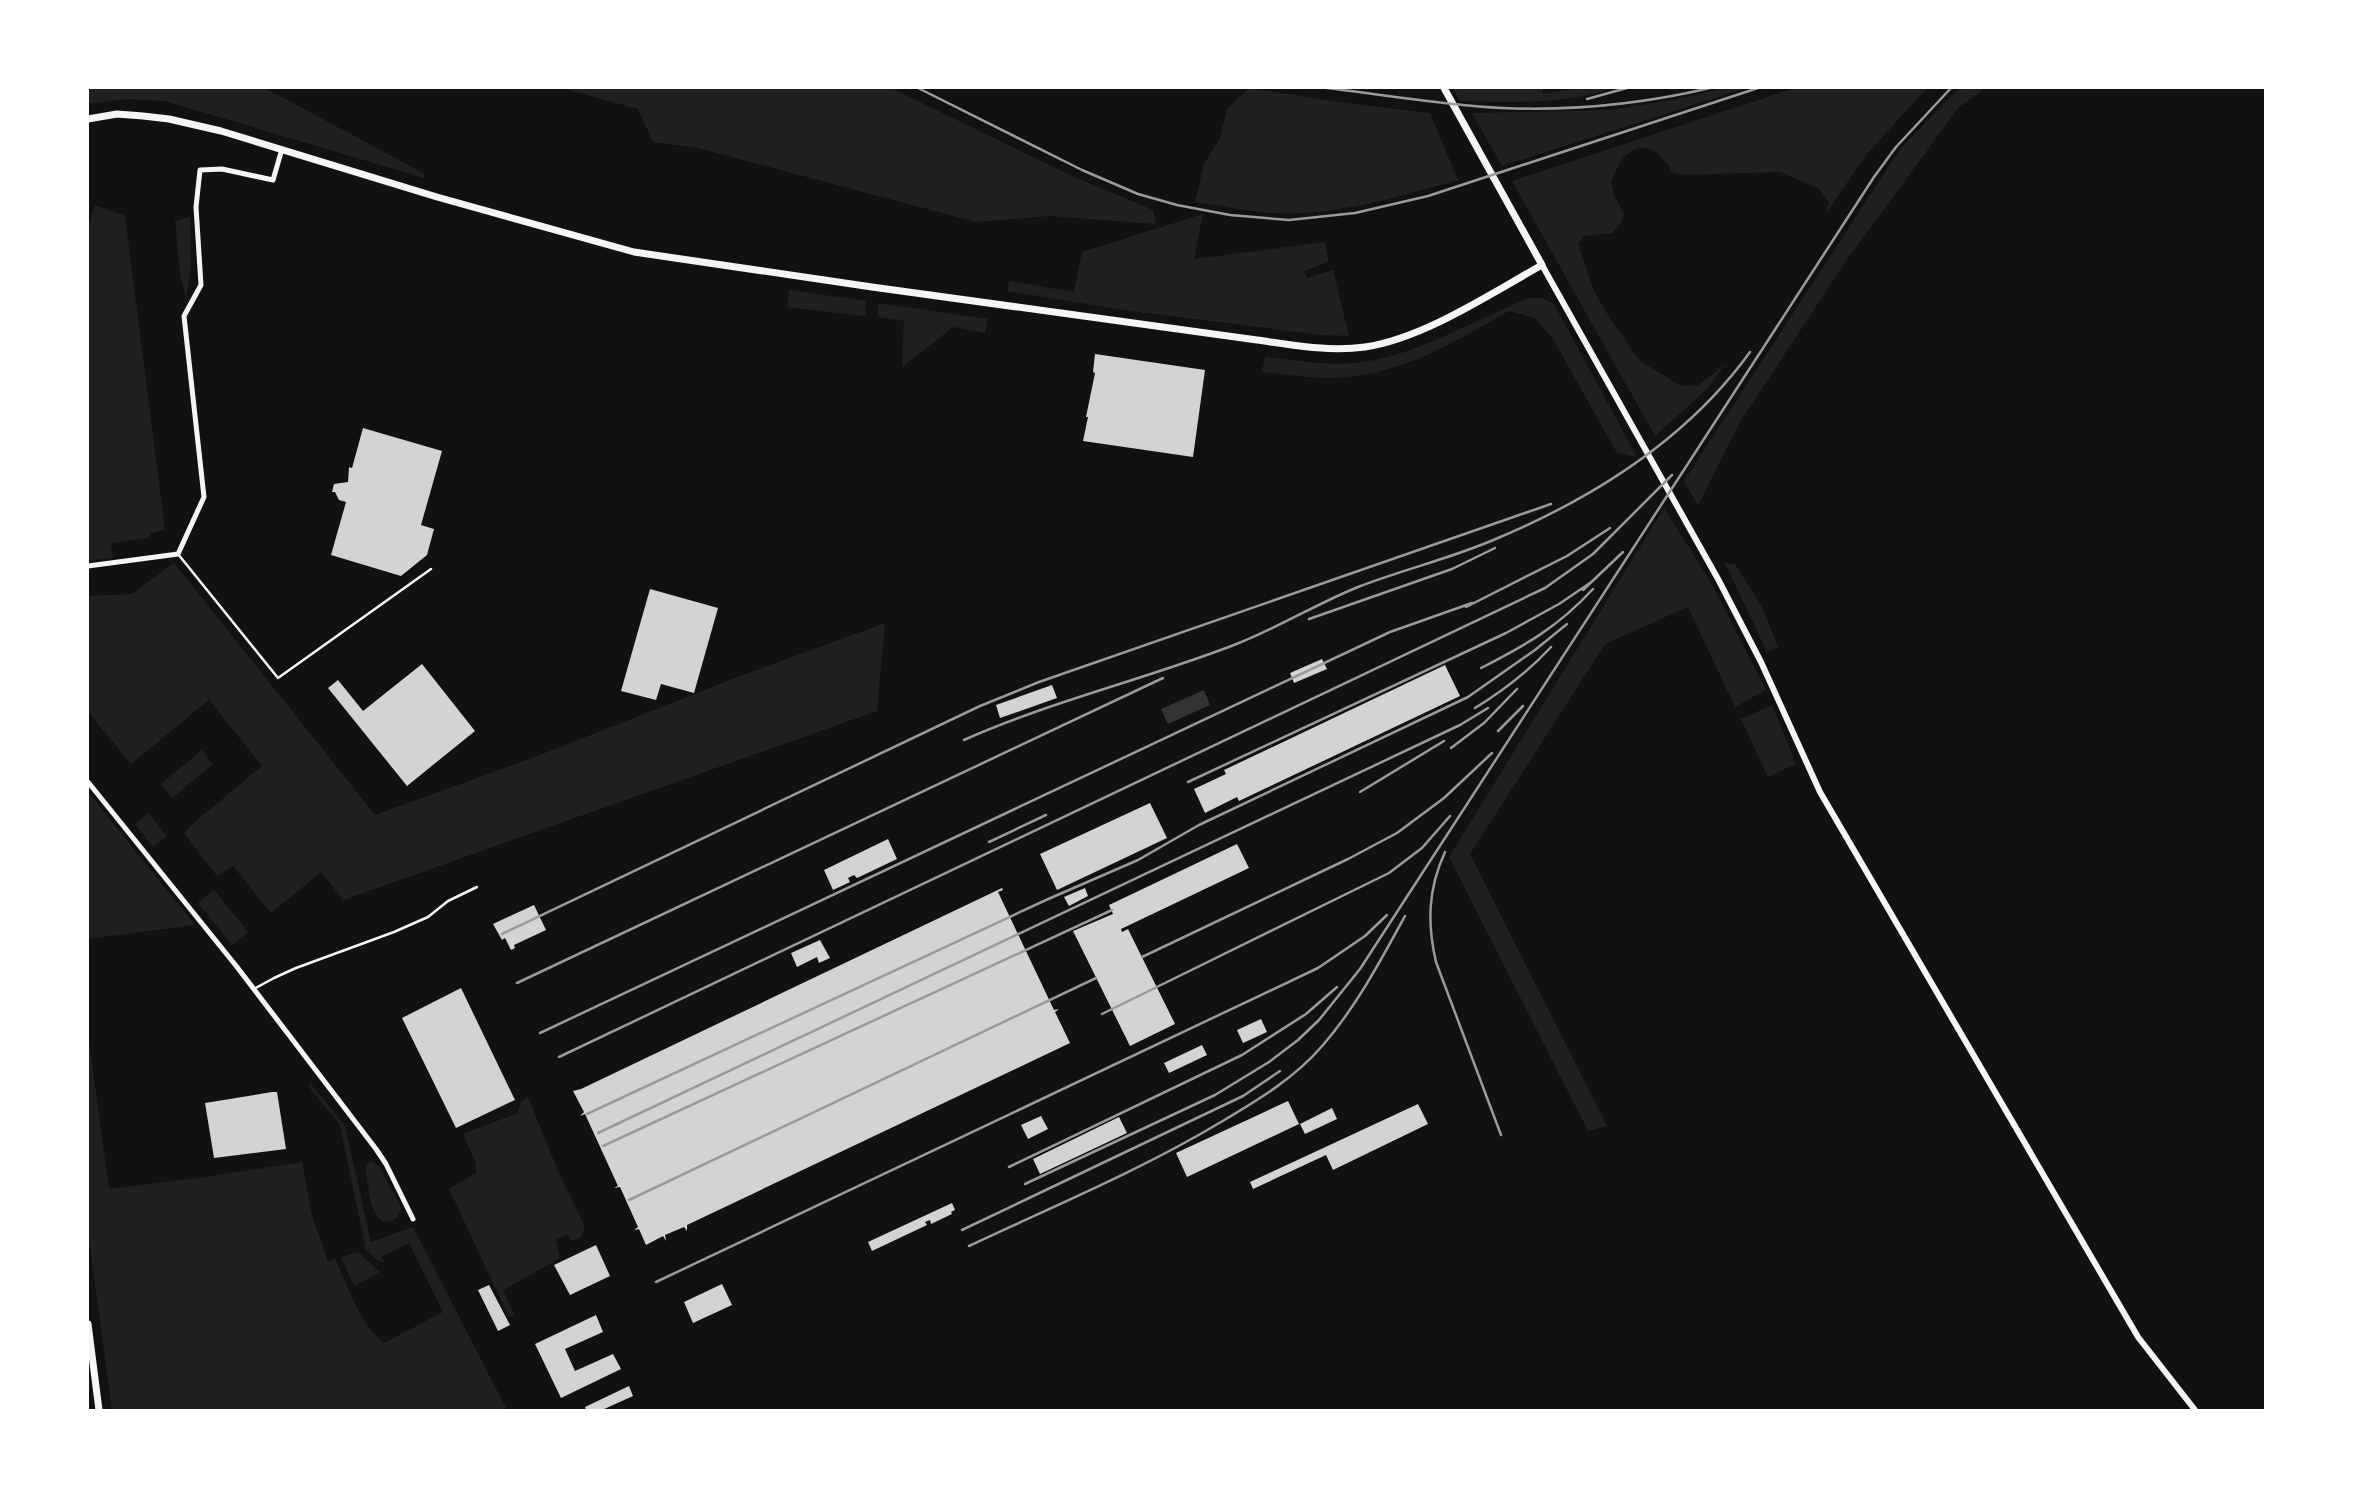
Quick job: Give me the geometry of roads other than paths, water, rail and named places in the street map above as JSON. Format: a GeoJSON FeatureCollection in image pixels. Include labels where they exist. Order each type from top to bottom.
{"type":"FeatureCollection","features":[{"type":"Feature","properties":{"kind":"main road"},"geometry":{"type":"LineString","coordinates":[[88,119],[117,114],[169,119],[221,131],[571,236],[634,252],[860,286],[1303,346],[1352,348],[1399,338],[1467,307],[1542,265],[1444,88]]}},
{"type":"Feature","properties":{"kind":"main road"},"geometry":{"type":"LineString","coordinates":[[88,1324],[99,1410]]}},
{"type":"Feature","properties":{"kind":"street"},"geometry":{"type":"LineString","coordinates":[[88,566],[177,554],[204,497],[184,316],[201,285],[196,207],[200,170],[222,169],[273,180],[282,149]]}},
{"type":"Feature","properties":{"kind":"street"},"geometry":{"type":"LineString","coordinates":[[1542,265],[1718,579],[1761,662],[1827,803],[2138,1337],[2195,1410]]}},
{"type":"Feature","properties":{"kind":"street"},"geometry":{"type":"LineString","coordinates":[[88,782],[254,989],[376,1149],[413,1219]]}},
{"type":"Feature","properties":{"kind":"lane"},"geometry":{"type":"LineString","coordinates":[[177,554],[278,678],[431,569]]}},
{"type":"Feature","properties":{"kind":"lane"},"geometry":{"type":"LineString","coordinates":[[254,989],[296,968],[428,917],[448,901],[477,887]]}},
{"type":"Feature","properties":{"kind":"railway"},"geometry":{"type":"LineString","coordinates":[[918,88],[1082,170],[1138,194],[1230,215],[1289,220],[1355,213],[1428,196],[1758,88]]}},
{"type":"Feature","properties":{"kind":"railway"},"geometry":{"type":"LineString","coordinates":[[1327,88],[1458,105],[1528,109],[1607,105],[1710,88]]}},
{"type":"Feature","properties":{"kind":"railway"},"geometry":{"type":"LineString","coordinates":[[1587,99],[1627,88]]}},
{"type":"Feature","properties":{"kind":"railway"},"geometry":{"type":"LineString","coordinates":[[1025,1184],[1215,1095],[1269,1062],[1319,1020],[1360,969],[1874,177],[1896,147],[1951,88]]}},
{"type":"Feature","properties":{"kind":"railway"},"geometry":{"type":"LineString","coordinates":[[964,740],[1030,714],[1234,645],[1358,587],[1464,552],[1534,522],[1604,484],[1669,438],[1698,412],[1750,352]]}},
{"type":"Feature","properties":{"kind":"railway"},"geometry":{"type":"LineString","coordinates":[[559,1057],[1545,588],[1593,554],[1672,475]]}},
{"type":"Feature","properties":{"kind":"railway"},"geometry":{"type":"LineString","coordinates":[[502,934],[980,706],[1039,682],[1551,504]]}},
{"type":"Feature","properties":{"kind":"railway"},"geometry":{"type":"LineString","coordinates":[[1466,607],[1567,556],[1610,528]]}},
{"type":"Feature","properties":{"kind":"railway"},"geometry":{"type":"LineString","coordinates":[[1309,619],[1452,569],[1495,548]]}},
{"type":"Feature","properties":{"kind":"railway"},"geometry":{"type":"LineString","coordinates":[[1583,590],[1623,552]]}},
{"type":"Feature","properties":{"kind":"railway"},"geometry":{"type":"LineString","coordinates":[[1188,782],[1506,633],[1559,604],[1590,583]]}},
{"type":"Feature","properties":{"kind":"railway"},"geometry":{"type":"LineString","coordinates":[[1481,668],[1541,634],[1593,589]]}},
{"type":"Feature","properties":{"kind":"railway"},"geometry":{"type":"LineString","coordinates":[[540,1033],[1390,632],[1472,603]]}},
{"type":"Feature","properties":{"kind":"railway"},"geometry":{"type":"LineString","coordinates":[[587,1114],[1046,900],[1138,860],[1199,825],[1468,697],[1567,624]]}},
{"type":"Feature","properties":{"kind":"railway"},"geometry":{"type":"LineString","coordinates":[[1475,708],[1515,680],[1551,647]]}},
{"type":"Feature","properties":{"kind":"railway"},"geometry":{"type":"LineString","coordinates":[[517,983],[1163,678]]}},
{"type":"Feature","properties":{"kind":"railway"},"geometry":{"type":"LineString","coordinates":[[1451,748],[1484,723],[1517,689]]}},
{"type":"Feature","properties":{"kind":"railway"},"geometry":{"type":"LineString","coordinates":[[1498,731],[1523,706]]}},
{"type":"Feature","properties":{"kind":"railway"},"geometry":{"type":"LineString","coordinates":[[598,1133],[1460,725],[1488,708]]}},
{"type":"Feature","properties":{"kind":"railway"},"geometry":{"type":"LineString","coordinates":[[1360,792],[1444,741]]}},
{"type":"Feature","properties":{"kind":"railway"},"geometry":{"type":"LineString","coordinates":[[1142,957],[1397,833],[1444,798],[1492,753]]}},
{"type":"Feature","properties":{"kind":"railway"},"geometry":{"type":"LineString","coordinates":[[989,842],[1046,815]]}},
{"type":"Feature","properties":{"kind":"railway"},"geometry":{"type":"LineString","coordinates":[[1102,1014],[1389,873],[1422,848],[1450,816]]}},
{"type":"Feature","properties":{"kind":"railway"},"geometry":{"type":"LineString","coordinates":[[1445,852],[1432,893],[1430,920],[1433,948],[1501,1135]]}},
{"type":"Feature","properties":{"kind":"railway"},"geometry":{"type":"LineString","coordinates":[[603,1146],[1112,910]]}},
{"type":"Feature","properties":{"kind":"railway"},"geometry":{"type":"LineString","coordinates":[[656,1282],[1318,968],[1365,936],[1387,915]]}},
{"type":"Feature","properties":{"kind":"railway"},"geometry":{"type":"LineString","coordinates":[[969,1246],[1160,1156],[1235,1114],[1288,1078],[1312,1057],[1346,1015],[1405,916]]}},
{"type":"Feature","properties":{"kind":"railway"},"geometry":{"type":"LineString","coordinates":[[629,1200],[1096,978]]}},
{"type":"Feature","properties":{"kind":"railway"},"geometry":{"type":"LineString","coordinates":[[1009,1167],[1242,1055],[1306,1014],[1337,987]]}},
{"type":"Feature","properties":{"kind":"railway"},"geometry":{"type":"LineString","coordinates":[[962,1230],[1243,1096],[1280,1071]]}}]}
